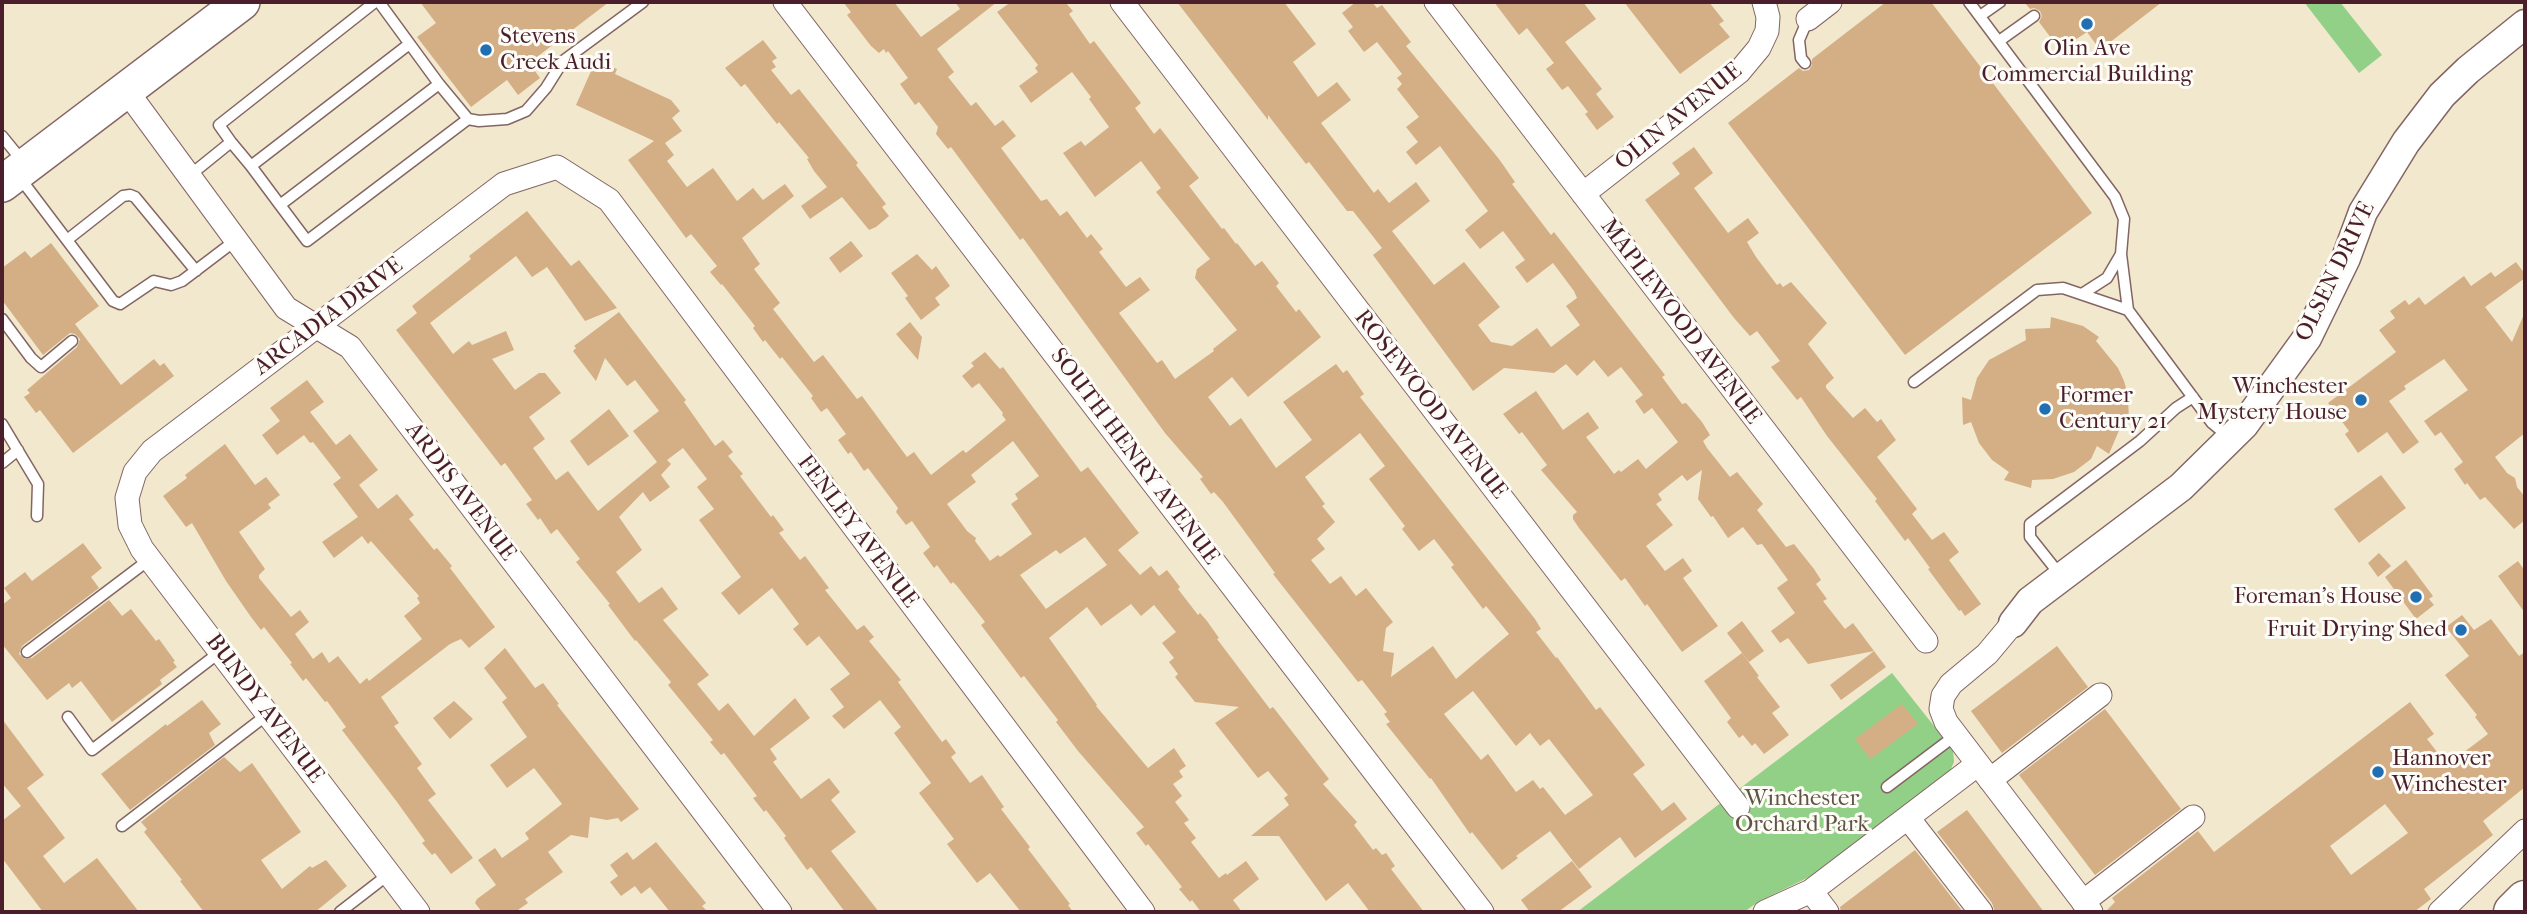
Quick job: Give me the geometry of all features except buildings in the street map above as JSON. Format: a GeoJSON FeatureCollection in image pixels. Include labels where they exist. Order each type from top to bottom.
{"type":"FeatureCollection","features":[{"type":"Feature","properties":{"kind":"highway"},"geometry":{"type":"LineString","coordinates":[[2513,912],[2525,900]]}},
{"type":"Feature","properties":{"kind":"main road"},"geometry":{"type":"LineString","coordinates":[[15,174],[242,2]]}},
{"type":"Feature","properties":{"kind":"street","name":"SOUTH HENRY AVENUE"},"geometry":{"type":"LineString","coordinates":[[785,2],[1482,912]]}},
{"type":"Feature","properties":{"kind":"street","name":"ROSEWOOD AVENUE"},"geometry":{"type":"LineString","coordinates":[[1122,2],[1738,807]]}},
{"type":"Feature","properties":{"kind":"street","name":"MAPLEWOOD AVENUE"},"geometry":{"type":"LineString","coordinates":[[1436,2],[1926,642]]}},
{"type":"Feature","properties":{"kind":"street","name":"OLIN AVENUE"},"geometry":{"type":"LineString","coordinates":[[1583,194],[1739,72],[1759,48],[1767,31],[1768,17],[1764,2]]}},
{"type":"Feature","properties":{"kind":"street"},"geometry":{"type":"LineString","coordinates":[[1808,19],[1830,2]]}},
{"type":"Feature","properties":{"kind":"street","name":"OLSEN DRIVE"},"geometry":{"type":"LineString","coordinates":[[2012,623],[2030,601],[2181,487],[2231,439],[2307,338],[2346,258],[2363,212],[2406,142],[2442,95],[2525,24]]}},
{"type":"Feature","properties":{"kind":"street","name":"ARDIS AVENUE"},"geometry":{"type":"LineString","coordinates":[[126,90],[286,308],[350,346],[780,912]]}},
{"type":"Feature","properties":{"kind":"street","name":"ARCADIA DRIVE"},"geometry":{"type":"LineString","coordinates":[[127,498],[135,472],[152,451],[504,184],[557,167]]}},
{"type":"Feature","properties":{"kind":"street","name":"FENLEY AVENUE"},"geometry":{"type":"LineString","coordinates":[[557,167],[609,200],[1143,912]]}},
{"type":"Feature","properties":{"kind":"street","name":"BUNDY AVENUE"},"geometry":{"type":"LineString","coordinates":[[127,498],[130,525],[135,538],[418,912]]}},
{"type":"Feature","properties":{"kind":"street"},"geometry":{"type":"LineString","coordinates":[[2012,623],[1987,654],[1951,684],[1943,696],[1941,709],[1956,735],[2087,907],[2193,817]]}},
{"type":"Feature","properties":{"kind":"street"},"geometry":{"type":"LineString","coordinates":[[1765,912],[1811,891],[1908,818],[1984,772],[2100,695]]}},
{"type":"Feature","properties":{"kind":"street"},"geometry":{"type":"LineString","coordinates":[[1908,818],[1981,912]]}},
{"type":"Feature","properties":{"kind":"street"},"geometry":{"type":"LineString","coordinates":[[2440,912],[2525,831]]}},
{"type":"Feature","properties":{"kind":"street"},"geometry":{"type":"LineString","coordinates":[[1811,891],[1827,912]]}},
{"type":"Feature","properties":{"kind":"lane"},"geometry":{"type":"LineString","coordinates":[[468,119],[377,2],[219,125],[307,241],[468,119],[508,119],[526,111],[546,88],[563,61],[643,2]]}},
{"type":"Feature","properties":{"kind":"lane"},"geometry":{"type":"LineString","coordinates":[[1969,2],[2115,197],[2124,219],[2121,254],[2128,310],[2212,423],[2231,439]]}},
{"type":"Feature","properties":{"kind":"lane"},"geometry":{"type":"LineString","coordinates":[[1980,16],[2000,2]]}},
{"type":"Feature","properties":{"kind":"lane"},"geometry":{"type":"LineString","coordinates":[[1999,41],[2034,16]]}},
{"type":"Feature","properties":{"kind":"lane"},"geometry":{"type":"LineString","coordinates":[[1805,64],[1801,58],[1799,40],[1808,19]]}},
{"type":"Feature","properties":{"kind":"lane"},"geometry":{"type":"LineString","coordinates":[[251,166],[408,45]]}},
{"type":"Feature","properties":{"kind":"lane"},"geometry":{"type":"LineString","coordinates":[[280,205],[439,84]]}},
{"type":"Feature","properties":{"kind":"lane"},"geometry":{"type":"LineString","coordinates":[[2,136],[15,174],[113,301],[120,304],[154,281],[171,285],[196,271],[236,240]]}},
{"type":"Feature","properties":{"kind":"lane"},"geometry":{"type":"LineString","coordinates":[[189,176],[231,142]]}},
{"type":"Feature","properties":{"kind":"lane"},"geometry":{"type":"LineString","coordinates":[[67,240],[123,196],[130,195],[135,197],[196,271]]}},
{"type":"Feature","properties":{"kind":"lane"},"geometry":{"type":"LineString","coordinates":[[2082,294],[2107,278],[2121,254]]}},
{"type":"Feature","properties":{"kind":"lane"},"geometry":{"type":"LineString","coordinates":[[1914,382],[2037,289],[2063,288],[2128,310]]}},
{"type":"Feature","properties":{"kind":"lane"},"geometry":{"type":"LineString","coordinates":[[2,320],[41,367],[72,341]]}},
{"type":"Feature","properties":{"kind":"lane"},"geometry":{"type":"LineString","coordinates":[[2062,577],[2030,537],[2030,524],[2140,441],[2176,408],[2193,397]]}},
{"type":"Feature","properties":{"kind":"lane"},"geometry":{"type":"LineString","coordinates":[[2,424],[38,484],[37,516]]}},
{"type":"Feature","properties":{"kind":"lane"},"geometry":{"type":"LineString","coordinates":[[2,463],[18,450]]}},
{"type":"Feature","properties":{"kind":"lane"},"geometry":{"type":"LineString","coordinates":[[27,652],[150,559]]}},
{"type":"Feature","properties":{"kind":"lane"},"geometry":{"type":"LineString","coordinates":[[68,717],[92,750],[220,652]]}},
{"type":"Feature","properties":{"kind":"lane"},"geometry":{"type":"LineString","coordinates":[[122,826],[268,714]]}},
{"type":"Feature","properties":{"kind":"lane"},"geometry":{"type":"LineString","coordinates":[[1887,787],[1956,735]]}},
{"type":"Feature","properties":{"kind":"lane"},"geometry":{"type":"LineString","coordinates":[[340,912],[390,874]]}},
{"type":"Feature","properties":{"kind":"green space"},"geometry":{"type":"Polygon","coordinates":[[[2304,2],[2340,2],[2382,55],[2359,73],[2304,2]]]}},
{"type":"Feature","properties":{"kind":"green space","name":"Winchester Orchard Park"},"geometry":{"type":"Polygon","coordinates":[[[1892,673],[1953,750],[1954,762],[1950,771],[1811,876],[1758,902],[1744,912],[1577,912],[1892,673]]]}},
{"type":"Feature","properties":{"kind":"place","name":"Olin Ave Commercial Building"},"geometry":{"type":"Point","coordinates":[2087,24]}},
{"type":"Feature","properties":{"kind":"place","name":"Stevens Creek Audi"},"geometry":{"type":"Point","coordinates":[486,50]}},
{"type":"Feature","properties":{"kind":"place","name":"Winchester Mystery House"},"geometry":{"type":"Point","coordinates":[2361,400]}},
{"type":"Feature","properties":{"kind":"place","name":"Former Century 21"},"geometry":{"type":"Point","coordinates":[2045,409]}},
{"type":"Feature","properties":{"kind":"place","name":"Foreman’s House"},"geometry":{"type":"Point","coordinates":[2416,597]}},
{"type":"Feature","properties":{"kind":"place","name":"Fruit Drying Shed"},"geometry":{"type":"Point","coordinates":[2461,630]}},
{"type":"Feature","properties":{"kind":"place","name":"Hannover Winchester"},"geometry":{"type":"Point","coordinates":[2378,772]}}]}
